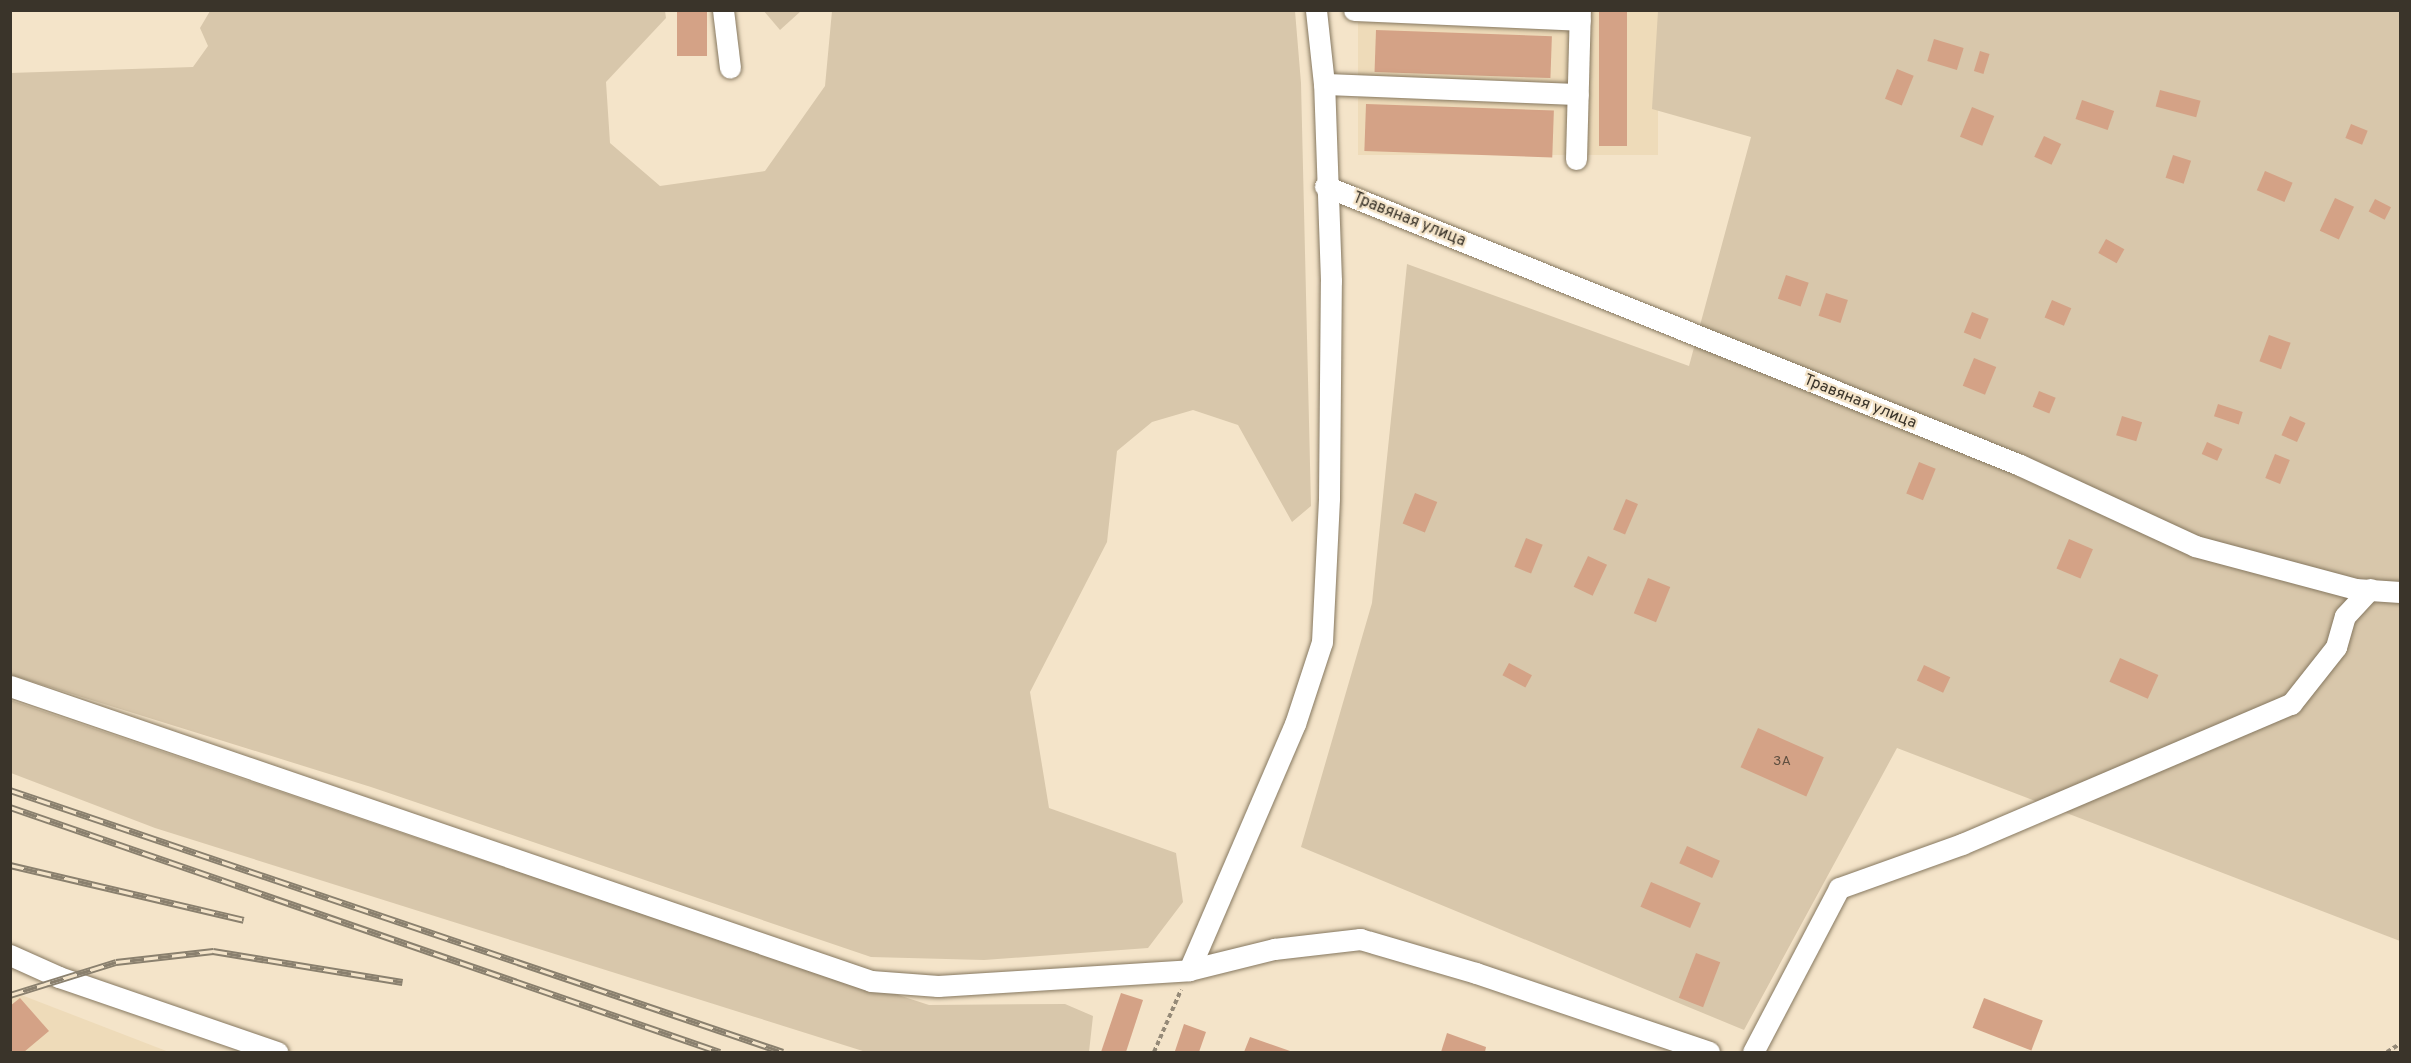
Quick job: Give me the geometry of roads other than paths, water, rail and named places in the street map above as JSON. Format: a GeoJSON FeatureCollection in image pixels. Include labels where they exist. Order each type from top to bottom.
{"type":"FeatureCollection","features":[{"type":"Feature","properties":{"kind":"street"},"geometry":{"type":"LineString","coordinates":[[723,10],[730,68]]}},
{"type":"Feature","properties":{"kind":"street"},"geometry":{"type":"LineString","coordinates":[[1189,970],[1295,724],[1322,642],[1329,498],[1331,281],[1325,186],[1324,84],[1316,10]]}},
{"type":"Feature","properties":{"kind":"street"},"geometry":{"type":"LineString","coordinates":[[1354,10],[1580,15],[1576,159]]}},
{"type":"Feature","properties":{"kind":"street"},"geometry":{"type":"LineString","coordinates":[[1324,84],[1578,94]]}},
{"type":"Feature","properties":{"kind":"street","name":"Травяная улица"},"geometry":{"type":"LineString","coordinates":[[1325,186],[2020,465],[2195,546],[2355,590],[2400,592]]}},
{"type":"Feature","properties":{"kind":"street"},"geometry":{"type":"LineString","coordinates":[[1753,1053],[1839,888],[2005,826],[2291,704],[2336,647],[2345,616],[2370,589]]}},
{"type":"Feature","properties":{"kind":"street"},"geometry":{"type":"LineString","coordinates":[[10,686],[871,981],[938,986],[1189,970],[1274,949],[1360,939],[1476,973],[1709,1053]]}},
{"type":"Feature","properties":{"kind":"street"},"geometry":{"type":"LineString","coordinates":[[10,955],[59,977],[277,1053]]}},
{"type":"Feature","properties":{"kind":"railway"},"geometry":{"type":"LineString","coordinates":[[10,790],[783,1052]]}},
{"type":"Feature","properties":{"kind":"railway"},"geometry":{"type":"LineString","coordinates":[[10,807],[720,1052]]}},
{"type":"Feature","properties":{"kind":"railway"},"geometry":{"type":"LineString","coordinates":[[10,865],[244,920]]}},
{"type":"Feature","properties":{"kind":"railway"},"geometry":{"type":"LineString","coordinates":[[10,995],[116,962],[213,951],[402,982]]}}]}
